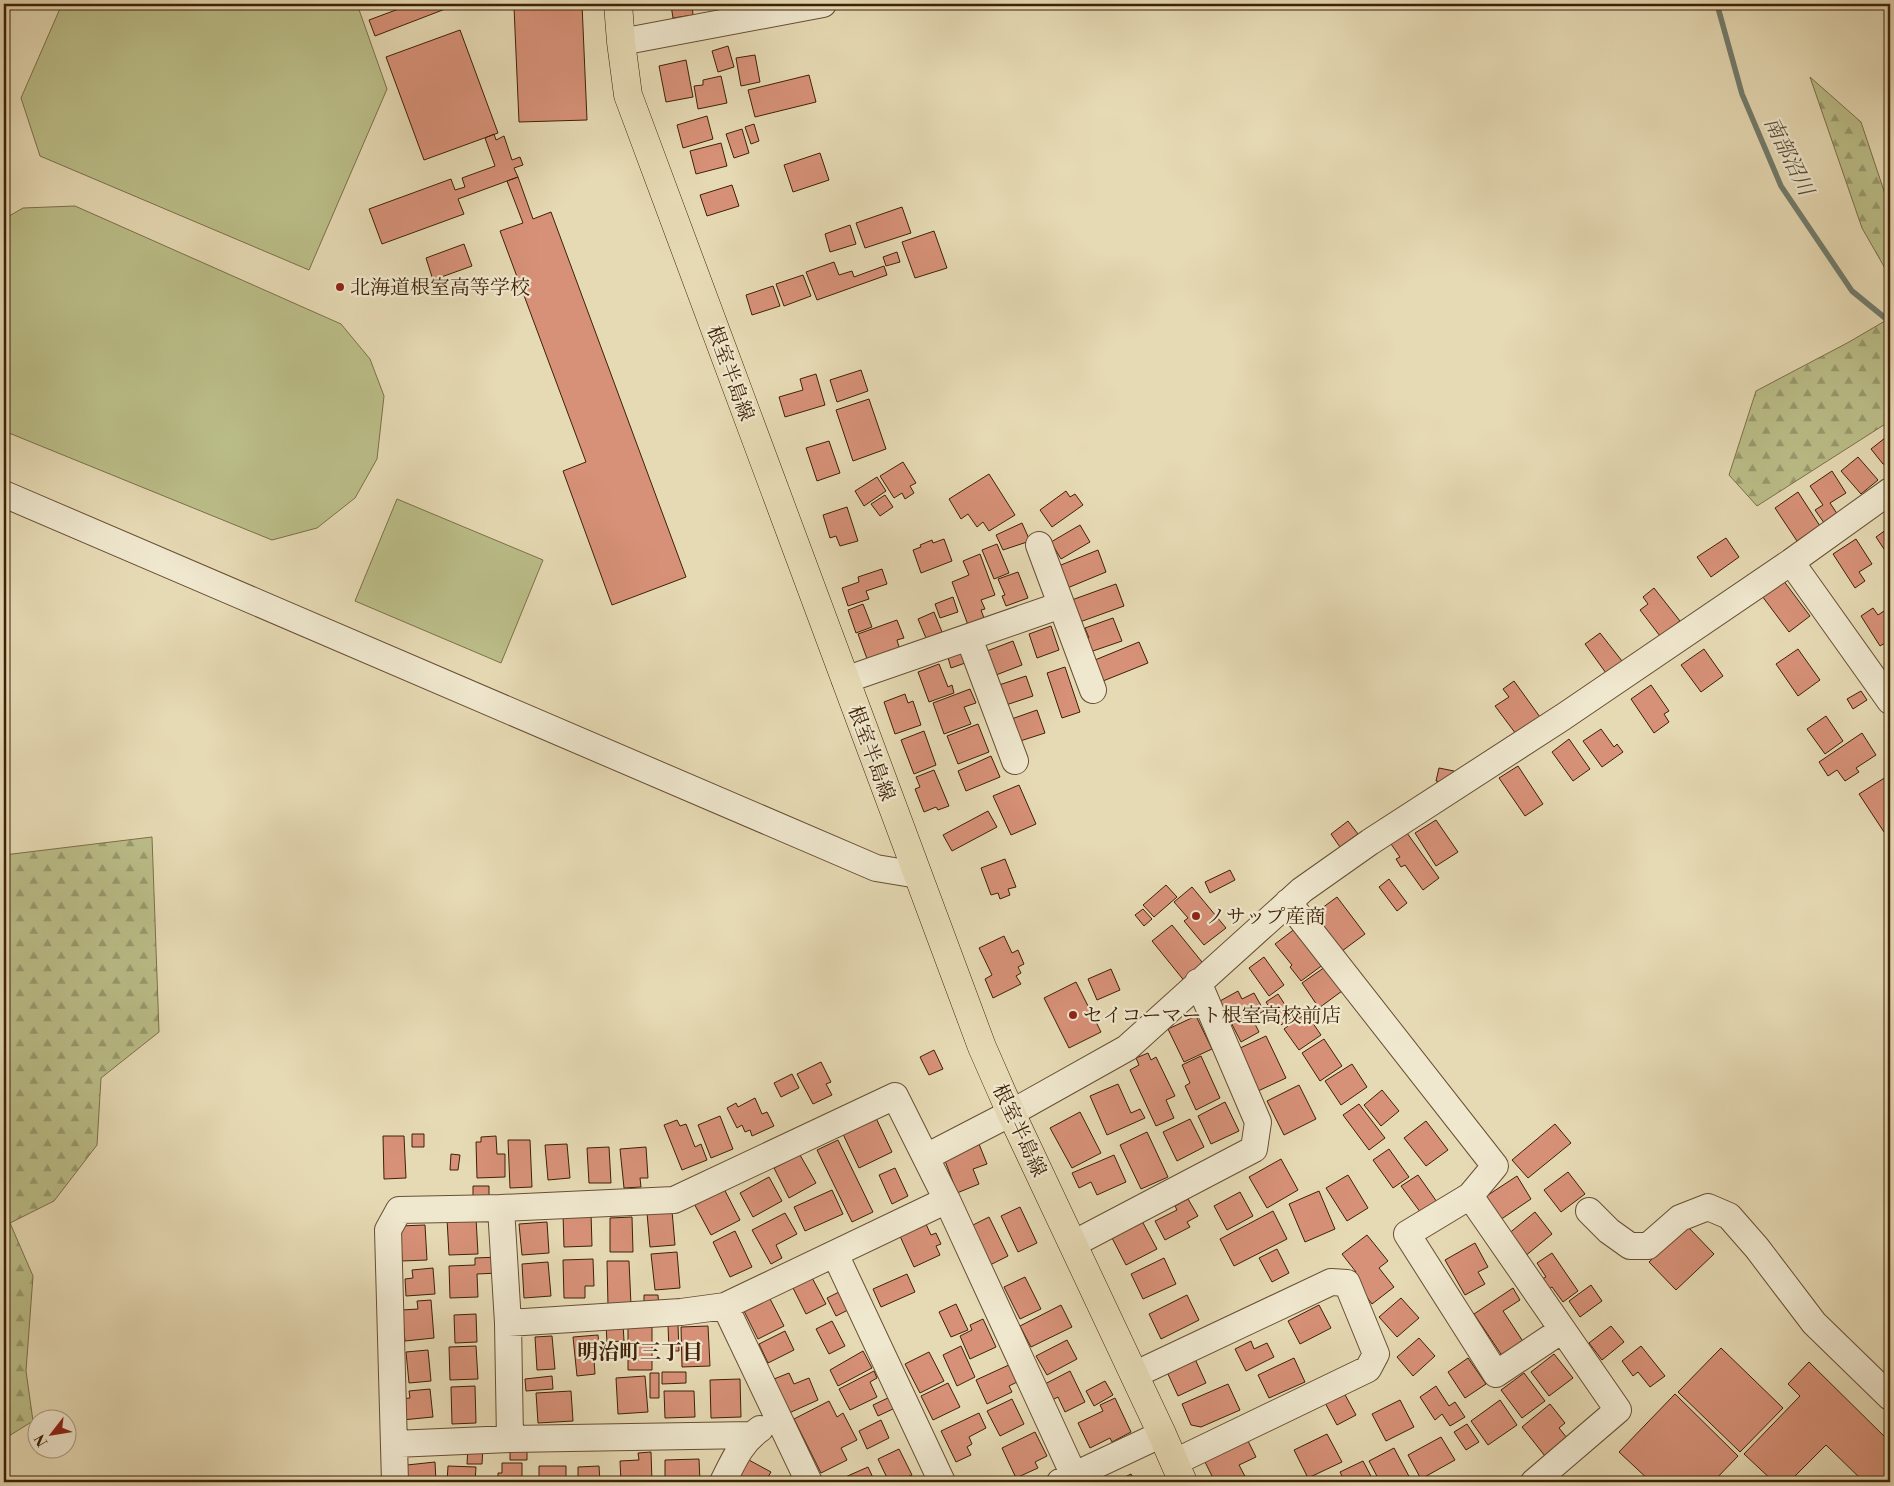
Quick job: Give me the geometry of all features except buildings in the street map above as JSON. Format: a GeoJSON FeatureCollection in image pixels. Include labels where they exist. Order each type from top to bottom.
{"type":"FeatureCollection","features":[{"type":"Feature","properties":{"kind":"main road","name":"根室半島線"},"geometry":{"type":"LineString","coordinates":[[618,4],[628,94],[982,1047],[1179,1472]]}},
{"type":"Feature","properties":{"kind":"street"},"geometry":{"type":"LineString","coordinates":[[621,42],[823,4]]}},
{"type":"Feature","properties":{"kind":"street"},"geometry":{"type":"LineString","coordinates":[[926,1157],[1011,1113],[1127,1048],[1302,890],[1370,842],[1563,716],[1791,562],[1890,491]]}},
{"type":"Feature","properties":{"kind":"street"},"geometry":{"type":"LineString","coordinates":[[4,494],[876,868],[918,875]]}},
{"type":"Feature","properties":{"kind":"street"},"geometry":{"type":"LineString","coordinates":[[1039,545],[1093,690]]}},
{"type":"Feature","properties":{"kind":"street"},"geometry":{"type":"LineString","coordinates":[[1791,562],[1890,701]]}},
{"type":"Feature","properties":{"kind":"street"},"geometry":{"type":"LineString","coordinates":[[845,680],[1061,605]]}},
{"type":"Feature","properties":{"kind":"street"},"geometry":{"type":"LineString","coordinates":[[969,638],[1015,761]]}},
{"type":"Feature","properties":{"kind":"street"},"geometry":{"type":"LineString","coordinates":[[1288,902],[1495,1166],[1470,1196],[1407,1234],[1496,1374],[1562,1330]]}},
{"type":"Feature","properties":{"kind":"street"},"geometry":{"type":"LineString","coordinates":[[1073,1244],[1254,1149],[1258,1122],[1198,982]]}},
{"type":"Feature","properties":{"kind":"street"},"geometry":{"type":"LineString","coordinates":[[395,1482],[388,1230],[398,1210],[501,1208],[674,1200],[895,1096],[947,1200],[1070,1480],[1162,1434]]}},
{"type":"Feature","properties":{"kind":"street"},"geometry":{"type":"LineString","coordinates":[[1470,1196],[1618,1410],[1534,1482]]}},
{"type":"Feature","properties":{"kind":"street"},"geometry":{"type":"LineString","coordinates":[[508,1323],[681,1312],[724,1306],[947,1200]]}},
{"type":"Feature","properties":{"kind":"street"},"geometry":{"type":"LineString","coordinates":[[1589,1211],[1609,1231],[1630,1246],[1648,1246],[1680,1218],[1708,1207],[1729,1216],[1758,1248],[1814,1323],[1890,1397]]}},
{"type":"Feature","properties":{"kind":"street"},"geometry":{"type":"LineString","coordinates":[[501,1208],[508,1323],[510,1438]]}},
{"type":"Feature","properties":{"kind":"street"},"geometry":{"type":"LineString","coordinates":[[835,1254],[942,1482]]}},
{"type":"Feature","properties":{"kind":"street"},"geometry":{"type":"LineString","coordinates":[[1134,1375],[1331,1282],[1347,1283],[1376,1354],[1368,1369],[1179,1472]]}},
{"type":"Feature","properties":{"kind":"street"},"geometry":{"type":"LineString","coordinates":[[724,1306],[809,1482]]}},
{"type":"Feature","properties":{"kind":"street"},"geometry":{"type":"LineString","coordinates":[[723,1482],[739,1450],[752,1435],[778,1417]]}},
{"type":"Feature","properties":{"kind":"street"},"geometry":{"type":"LineString","coordinates":[[395,1444],[510,1438],[752,1435]]}},
{"type":"Feature","properties":{"kind":"green space"},"geometry":{"type":"Polygon","coordinates":[[[62,4],[357,4],[387,89],[309,270],[40,156],[21,98],[62,4]]]}},
{"type":"Feature","properties":{"kind":"green space"},"geometry":{"type":"Polygon","coordinates":[[[1810,77],[1861,122],[1890,209],[1890,277],[1862,228],[1810,77]]]}},
{"type":"Feature","properties":{"kind":"green space"},"geometry":{"type":"Polygon","coordinates":[[[75,206],[341,324],[370,359],[384,396],[377,459],[355,498],[317,528],[272,540],[4,431],[4,219],[23,208],[75,206]]]}},
{"type":"Feature","properties":{"kind":"green space"},"geometry":{"type":"Polygon","coordinates":[[[1890,318],[1890,421],[1757,506],[1729,475],[1756,391],[1890,318]]]}},
{"type":"Feature","properties":{"kind":"green space"},"geometry":{"type":"Polygon","coordinates":[[[397,499],[543,560],[501,663],[355,601],[397,499]]]}},
{"type":"Feature","properties":{"kind":"green space"},"geometry":{"type":"Polygon","coordinates":[[[152,837],[159,1032],[101,1078],[97,1145],[54,1201],[10,1223],[33,1276],[26,1371],[31,1408],[28,1408],[28,1424],[4,1439],[4,855],[152,837]]]}},
{"type":"Feature","properties":{"kind":"waterway","name":"南部沼川"},"geometry":{"type":"LineString","coordinates":[[1717,4],[1742,94],[1781,186],[1852,291],[1890,322]]}},
{"type":"Feature","properties":{"kind":"place","name":"北海道根室高等学校"},"geometry":{"type":"Point","coordinates":[340,287]}},
{"type":"Feature","properties":{"kind":"place","name":"ノサップ産商"},"geometry":{"type":"Point","coordinates":[1196,916]}},
{"type":"Feature","properties":{"kind":"place","name":"セイコーマート根室高校前店"},"geometry":{"type":"Point","coordinates":[1073,1015]}},
{"type":"Feature","properties":{"kind":"district","name":"明治町三丁目"},"geometry":{"type":"Point","coordinates":[640,1352]}}]}
